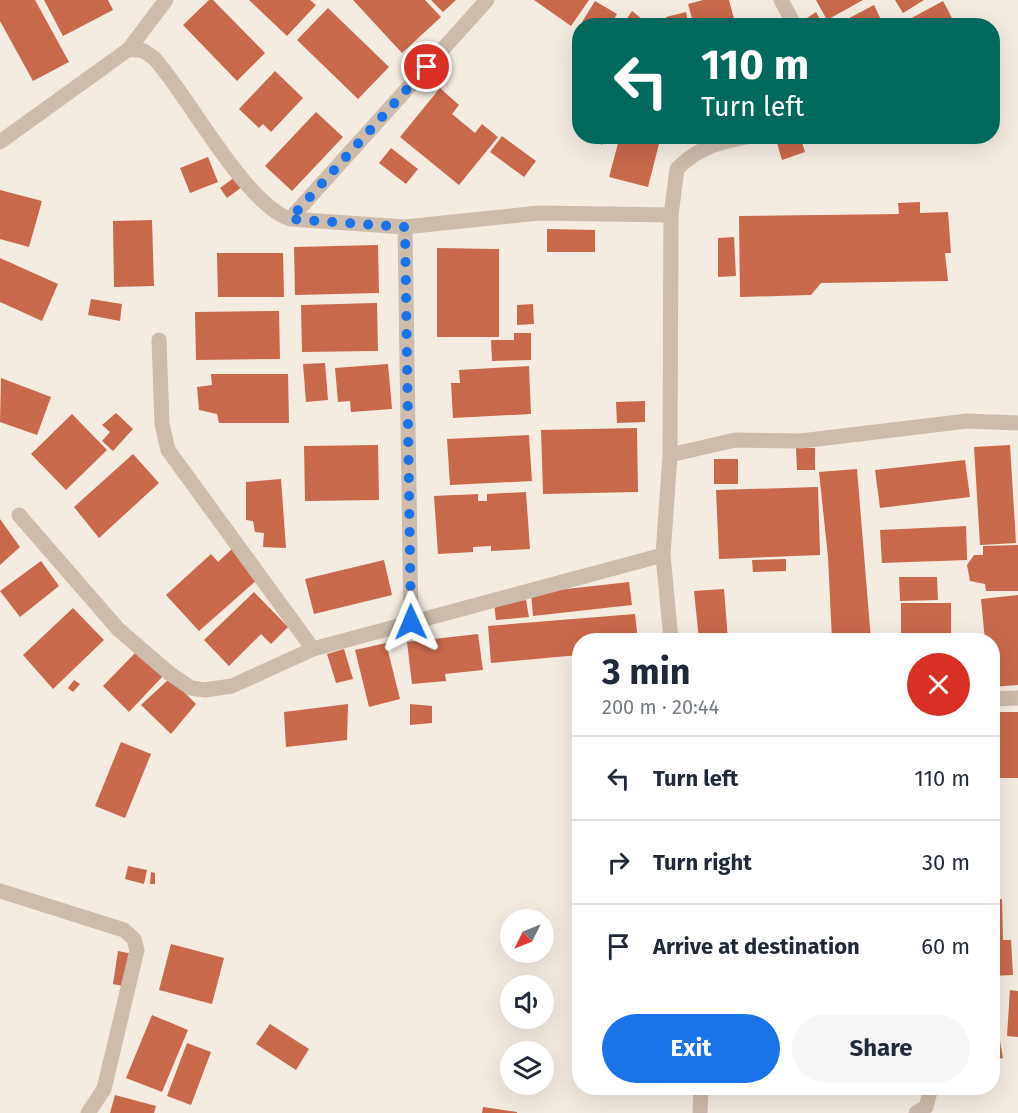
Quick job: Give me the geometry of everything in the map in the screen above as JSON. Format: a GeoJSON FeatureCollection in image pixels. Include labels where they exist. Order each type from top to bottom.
{"type":"FeatureCollection","features":[{"type":"Feature","properties":{"kind":"street"},"geometry":{"type":"LineString","coordinates":[[0,141],[129,49],[166,0]]}},
{"type":"Feature","properties":{"kind":"street"},"geometry":{"type":"LineString","coordinates":[[290,219],[487,0]]}},
{"type":"Feature","properties":{"kind":"street"},"geometry":{"type":"LineString","coordinates":[[781,0],[791,18]]}},
{"type":"Feature","properties":{"kind":"street"},"geometry":{"type":"LineString","coordinates":[[129,49],[144,51],[154,58],[253,193],[279,215],[290,219],[405,227],[539,213],[671,215]]}},
{"type":"Feature","properties":{"kind":"street"},"geometry":{"type":"LineString","coordinates":[[670,633],[663,555],[670,455],[671,215],[677,169],[687,159],[710,144]]}},
{"type":"Feature","properties":{"kind":"street"},"geometry":{"type":"LineString","coordinates":[[405,227],[411,622]]}},
{"type":"Feature","properties":{"kind":"street"},"geometry":{"type":"LineString","coordinates":[[159,340],[162,424],[168,450],[312,649]]}},
{"type":"Feature","properties":{"kind":"street"},"geometry":{"type":"LineString","coordinates":[[670,455],[735,440],[801,441],[967,421],[1018,423]]}},
{"type":"Feature","properties":{"kind":"street"},"geometry":{"type":"LineString","coordinates":[[19,515],[118,629],[169,673],[191,688],[205,690],[232,686],[312,649],[663,555]]}},
{"type":"Feature","properties":{"kind":"street"},"geometry":{"type":"LineString","coordinates":[[1000,699],[1018,698]]}},
{"type":"Feature","properties":{"kind":"street"},"geometry":{"type":"LineString","coordinates":[[0,891],[124,930],[134,939],[137,950],[104,1089],[88,1113]]}},
{"type":"Feature","properties":{"kind":"street"},"geometry":{"type":"LineString","coordinates":[[700,1113],[701,1095]]}},
{"type":"Feature","properties":{"kind":"street"},"geometry":{"type":"LineString","coordinates":[[916,1113],[926,1107],[929,1095]]}},
{"type":"Feature","properties":{"kind":"building"},"geometry":{"type":"Polygon","coordinates":[[[0,0],[35,0],[69,62],[33,81],[0,21],[0,0]]]}},
{"type":"Feature","properties":{"kind":"building"},"geometry":{"type":"Polygon","coordinates":[[[44,0],[108,0],[113,10],[63,36],[44,0]]]}},
{"type":"Feature","properties":{"kind":"building"},"geometry":{"type":"Polygon","coordinates":[[[209,0],[213,0],[265,53],[237,81],[183,25],[209,0]]]}},
{"type":"Feature","properties":{"kind":"building"},"geometry":{"type":"Polygon","coordinates":[[[249,0],[310,0],[316,5],[287,36],[249,0]]]}},
{"type":"Feature","properties":{"kind":"building"},"geometry":{"type":"Polygon","coordinates":[[[353,0],[425,0],[441,17],[402,53],[353,0]]]}},
{"type":"Feature","properties":{"kind":"building"},"geometry":{"type":"Polygon","coordinates":[[[431,0],[456,0],[443,12],[431,0]]]}},
{"type":"Feature","properties":{"kind":"building"},"geometry":{"type":"Polygon","coordinates":[[[534,0],[589,0],[577,18],[572,18],[571,26],[534,0]]]}},
{"type":"Feature","properties":{"kind":"building"},"geometry":{"type":"Polygon","coordinates":[[[703,0],[729,0],[734,18],[692,18],[688,4],[703,0]]]}},
{"type":"Feature","properties":{"kind":"building"},"geometry":{"type":"Polygon","coordinates":[[[816,0],[863,0],[831,18],[826,18],[816,0]]]}},
{"type":"Feature","properties":{"kind":"building"},"geometry":{"type":"Polygon","coordinates":[[[895,0],[924,0],[903,13],[895,0]]]}},
{"type":"Feature","properties":{"kind":"building"},"geometry":{"type":"Polygon","coordinates":[[[595,1],[617,14],[615,18],[584,18],[595,1]]]}},
{"type":"Feature","properties":{"kind":"building"},"geometry":{"type":"Polygon","coordinates":[[[943,1],[952,18],[912,18],[943,1]]]}},
{"type":"Feature","properties":{"kind":"building"},"geometry":{"type":"Polygon","coordinates":[[[874,5],[880,18],[849,18],[874,5]]]}},
{"type":"Feature","properties":{"kind":"building"},"geometry":{"type":"Polygon","coordinates":[[[328,8],[389,67],[358,99],[297,40],[328,8]]]}},
{"type":"Feature","properties":{"kind":"building"},"geometry":{"type":"Polygon","coordinates":[[[632,11],[641,18],[627,18],[632,11]]]}},
{"type":"Feature","properties":{"kind":"building"},"geometry":{"type":"Polygon","coordinates":[[[686,12],[687,18],[666,18],[686,12]]]}},
{"type":"Feature","properties":{"kind":"building"},"geometry":{"type":"Polygon","coordinates":[[[816,12],[819,18],[807,18],[816,12]]]}},
{"type":"Feature","properties":{"kind":"building"},"geometry":{"type":"Polygon","coordinates":[[[275,71],[303,98],[271,132],[263,124],[259,128],[239,109],[275,71]]]}},
{"type":"Feature","properties":{"kind":"building"},"geometry":{"type":"Polygon","coordinates":[[[440,88],[459,105],[452,114],[475,133],[482,124],[498,137],[459,185],[400,137],[440,88]]]}},
{"type":"Feature","properties":{"kind":"building"},"geometry":{"type":"Polygon","coordinates":[[[316,112],[343,137],[292,191],[265,166],[316,112]]]}},
{"type":"Feature","properties":{"kind":"building"},"geometry":{"type":"Polygon","coordinates":[[[502,136],[536,161],[524,177],[490,152],[502,136]]]}},
{"type":"Feature","properties":{"kind":"building"},"geometry":{"type":"Polygon","coordinates":[[[618,144],[659,144],[648,187],[609,177],[618,144]]]}},
{"type":"Feature","properties":{"kind":"building"},"geometry":{"type":"Polygon","coordinates":[[[777,144],[802,144],[805,152],[782,160],[777,144]]]}},
{"type":"Feature","properties":{"kind":"building"},"geometry":{"type":"Polygon","coordinates":[[[391,148],[418,169],[406,184],[379,163],[391,148]]]}},
{"type":"Feature","properties":{"kind":"building"},"geometry":{"type":"Polygon","coordinates":[[[208,157],[218,182],[190,193],[180,168],[208,157]]]}},
{"type":"Feature","properties":{"kind":"building"},"geometry":{"type":"Polygon","coordinates":[[[235,177],[242,187],[227,198],[220,188],[235,177]]]}},
{"type":"Feature","properties":{"kind":"building"},"geometry":{"type":"Polygon","coordinates":[[[0,190],[42,201],[29,247],[0,239],[0,190]]]}},
{"type":"Feature","properties":{"kind":"building"},"geometry":{"type":"Polygon","coordinates":[[[920,202],[920,213],[948,212],[951,253],[945,253],[948,281],[821,283],[811,295],[740,297],[739,216],[899,214],[898,203],[920,202]]]}},
{"type":"Feature","properties":{"kind":"building"},"geometry":{"type":"Polygon","coordinates":[[[152,220],[154,286],[114,287],[113,221],[152,220]]]}},
{"type":"Feature","properties":{"kind":"building"},"geometry":{"type":"Polygon","coordinates":[[[547,229],[595,230],[595,252],[547,252],[547,229]]]}},
{"type":"Feature","properties":{"kind":"building"},"geometry":{"type":"Polygon","coordinates":[[[734,237],[736,276],[718,277],[718,238],[734,237]]]}},
{"type":"Feature","properties":{"kind":"building"},"geometry":{"type":"Polygon","coordinates":[[[378,245],[379,293],[295,295],[294,247],[378,245]]]}},
{"type":"Feature","properties":{"kind":"building"},"geometry":{"type":"Polygon","coordinates":[[[437,248],[499,249],[499,337],[437,337],[437,248]]]}},
{"type":"Feature","properties":{"kind":"building"},"geometry":{"type":"Polygon","coordinates":[[[217,253],[283,253],[284,297],[218,297],[217,253]]]}},
{"type":"Feature","properties":{"kind":"building"},"geometry":{"type":"Polygon","coordinates":[[[0,258],[58,284],[42,321],[0,302],[0,258]]]}},
{"type":"Feature","properties":{"kind":"building"},"geometry":{"type":"Polygon","coordinates":[[[91,299],[122,304],[120,321],[88,315],[91,299]]]}},
{"type":"Feature","properties":{"kind":"building"},"geometry":{"type":"Polygon","coordinates":[[[377,303],[378,351],[302,352],[301,305],[377,303]]]}},
{"type":"Feature","properties":{"kind":"building"},"geometry":{"type":"Polygon","coordinates":[[[533,304],[534,324],[517,325],[517,305],[533,304]]]}},
{"type":"Feature","properties":{"kind":"building"},"geometry":{"type":"Polygon","coordinates":[[[279,311],[280,359],[196,360],[195,312],[279,311]]]}},
{"type":"Feature","properties":{"kind":"building"},"geometry":{"type":"Polygon","coordinates":[[[514,333],[531,333],[531,360],[492,361],[491,340],[514,340],[514,333]]]}},
{"type":"Feature","properties":{"kind":"building"},"geometry":{"type":"Polygon","coordinates":[[[325,363],[328,400],[306,402],[303,364],[325,363]]]}},
{"type":"Feature","properties":{"kind":"building"},"geometry":{"type":"Polygon","coordinates":[[[388,364],[392,409],[351,412],[350,401],[338,402],[335,368],[388,364]]]}},
{"type":"Feature","properties":{"kind":"building"},"geometry":{"type":"Polygon","coordinates":[[[529,366],[531,414],[453,418],[451,383],[460,383],[459,370],[529,366]]]}},
{"type":"Feature","properties":{"kind":"building"},"geometry":{"type":"Polygon","coordinates":[[[211,374],[288,374],[289,423],[219,423],[217,414],[199,410],[197,387],[212,385],[211,374]]]}},
{"type":"Feature","properties":{"kind":"building"},"geometry":{"type":"Polygon","coordinates":[[[1,378],[51,397],[37,435],[0,422],[1,378]]]}},
{"type":"Feature","properties":{"kind":"building"},"geometry":{"type":"Polygon","coordinates":[[[645,401],[645,422],[617,423],[616,402],[645,401]]]}},
{"type":"Feature","properties":{"kind":"building"},"geometry":{"type":"Polygon","coordinates":[[[116,413],[133,429],[113,451],[102,441],[110,432],[102,425],[116,413]]]}},
{"type":"Feature","properties":{"kind":"building"},"geometry":{"type":"Polygon","coordinates":[[[72,414],[107,450],[66,490],[31,454],[72,414]]]}},
{"type":"Feature","properties":{"kind":"building"},"geometry":{"type":"Polygon","coordinates":[[[637,428],[638,492],[543,494],[541,430],[637,428]]]}},
{"type":"Feature","properties":{"kind":"building"},"geometry":{"type":"Polygon","coordinates":[[[529,435],[532,481],[450,485],[447,439],[529,435]]]}},
{"type":"Feature","properties":{"kind":"building"},"geometry":{"type":"Polygon","coordinates":[[[378,445],[379,500],[305,501],[304,446],[378,445]]]}},
{"type":"Feature","properties":{"kind":"building"},"geometry":{"type":"Polygon","coordinates":[[[1010,445],[1016,543],[980,545],[974,447],[1010,445]]]}},
{"type":"Feature","properties":{"kind":"building"},"geometry":{"type":"Polygon","coordinates":[[[796,448],[815,448],[815,470],[797,470],[796,448]]]}},
{"type":"Feature","properties":{"kind":"building"},"geometry":{"type":"Polygon","coordinates":[[[133,454],[159,483],[99,538],[74,507],[133,454]]]}},
{"type":"Feature","properties":{"kind":"building"},"geometry":{"type":"Polygon","coordinates":[[[714,459],[738,459],[738,484],[714,484],[714,459]]]}},
{"type":"Feature","properties":{"kind":"building"},"geometry":{"type":"Polygon","coordinates":[[[965,460],[970,497],[880,508],[875,470],[965,460]]]}},
{"type":"Feature","properties":{"kind":"building"},"geometry":{"type":"Polygon","coordinates":[[[857,469],[870,633],[832,633],[828,557],[819,472],[857,469]]]}},
{"type":"Feature","properties":{"kind":"building"},"geometry":{"type":"Polygon","coordinates":[[[281,479],[286,548],[263,547],[264,533],[255,532],[253,521],[246,520],[246,482],[281,479]]]}},
{"type":"Feature","properties":{"kind":"building"},"geometry":{"type":"Polygon","coordinates":[[[818,487],[820,555],[719,559],[716,490],[818,487]]]}},
{"type":"Feature","properties":{"kind":"building"},"geometry":{"type":"Polygon","coordinates":[[[526,492],[530,549],[491,551],[491,546],[473,547],[473,552],[438,554],[434,496],[478,494],[478,501],[487,501],[487,494],[526,492]]]}},
{"type":"Feature","properties":{"kind":"building"},"geometry":{"type":"Polygon","coordinates":[[[0,519],[20,547],[0,565],[0,519]]]}},
{"type":"Feature","properties":{"kind":"building"},"geometry":{"type":"Polygon","coordinates":[[[966,526],[967,560],[882,563],[880,530],[966,526]]]}},
{"type":"Feature","properties":{"kind":"building"},"geometry":{"type":"Polygon","coordinates":[[[1018,545],[1018,591],[986,591],[985,584],[970,581],[967,565],[974,555],[983,555],[983,546],[1018,545]]]}},
{"type":"Feature","properties":{"kind":"building"},"geometry":{"type":"Polygon","coordinates":[[[233,548],[259,578],[199,631],[166,595],[211,554],[218,562],[233,548]]]}},
{"type":"Feature","properties":{"kind":"building"},"geometry":{"type":"Polygon","coordinates":[[[786,559],[786,571],[753,572],[752,560],[786,559]]]}},
{"type":"Feature","properties":{"kind":"building"},"geometry":{"type":"Polygon","coordinates":[[[384,560],[392,595],[314,614],[305,579],[384,560]]]}},
{"type":"Feature","properties":{"kind":"building"},"geometry":{"type":"Polygon","coordinates":[[[41,561],[59,586],[20,617],[0,591],[41,561]]]}},
{"type":"Feature","properties":{"kind":"building"},"geometry":{"type":"Polygon","coordinates":[[[899,577],[937,577],[938,600],[900,601],[899,577]]]}},
{"type":"Feature","properties":{"kind":"building"},"geometry":{"type":"Polygon","coordinates":[[[629,582],[632,605],[533,616],[531,593],[629,582]]]}},
{"type":"Feature","properties":{"kind":"building"},"geometry":{"type":"Polygon","coordinates":[[[724,589],[727,633],[698,633],[694,591],[724,589]]]}},
{"type":"Feature","properties":{"kind":"building"},"geometry":{"type":"Polygon","coordinates":[[[254,592],[288,627],[271,644],[261,634],[229,666],[204,640],[254,592]]]}},
{"type":"Feature","properties":{"kind":"building"},"geometry":{"type":"Polygon","coordinates":[[[1018,595],[1018,685],[1000,686],[1000,633],[984,633],[981,599],[1018,595]]]}},
{"type":"Feature","properties":{"kind":"building"},"geometry":{"type":"Polygon","coordinates":[[[526,600],[529,617],[496,620],[494,604],[526,600]]]}},
{"type":"Feature","properties":{"kind":"building"},"geometry":{"type":"Polygon","coordinates":[[[901,603],[951,603],[951,633],[901,633],[901,603]]]}},
{"type":"Feature","properties":{"kind":"building"},"geometry":{"type":"Polygon","coordinates":[[[73,608],[104,640],[53,689],[23,655],[73,608]]]}},
{"type":"Feature","properties":{"kind":"building"},"geometry":{"type":"Polygon","coordinates":[[[635,614],[637,633],[572,633],[572,656],[491,663],[488,626],[635,614]]]}},
{"type":"Feature","properties":{"kind":"building"},"geometry":{"type":"Polygon","coordinates":[[[478,634],[483,670],[445,674],[446,681],[412,684],[407,642],[478,634]]]}},
{"type":"Feature","properties":{"kind":"building"},"geometry":{"type":"Polygon","coordinates":[[[386,643],[400,699],[369,707],[355,650],[386,643]]]}},
{"type":"Feature","properties":{"kind":"building"},"geometry":{"type":"Polygon","coordinates":[[[344,649],[353,679],[336,683],[327,654],[344,649]]]}},
{"type":"Feature","properties":{"kind":"building"},"geometry":{"type":"Polygon","coordinates":[[[137,651],[163,676],[129,712],[103,686],[137,651]]]}},
{"type":"Feature","properties":{"kind":"building"},"geometry":{"type":"Polygon","coordinates":[[[170,678],[196,704],[171,734],[141,705],[170,678]]]}},
{"type":"Feature","properties":{"kind":"building"},"geometry":{"type":"Polygon","coordinates":[[[74,680],[80,684],[73,692],[68,688],[74,680]]]}},
{"type":"Feature","properties":{"kind":"building"},"geometry":{"type":"Polygon","coordinates":[[[348,704],[347,740],[286,747],[284,712],[348,704]]]}},
{"type":"Feature","properties":{"kind":"building"},"geometry":{"type":"Polygon","coordinates":[[[410,704],[432,706],[432,723],[410,725],[410,704]]]}},
{"type":"Feature","properties":{"kind":"building"},"geometry":{"type":"Polygon","coordinates":[[[1000,712],[1018,712],[1018,778],[1000,778],[1000,712]]]}},
{"type":"Feature","properties":{"kind":"building"},"geometry":{"type":"Polygon","coordinates":[[[121,742],[151,754],[125,818],[95,806],[121,742]]]}},
{"type":"Feature","properties":{"kind":"building"},"geometry":{"type":"Polygon","coordinates":[[[128,866],[147,870],[144,884],[125,879],[128,866]]]}},
{"type":"Feature","properties":{"kind":"building"},"geometry":{"type":"Polygon","coordinates":[[[151,872],[155,873],[155,884],[150,884],[151,872]]]}},
{"type":"Feature","properties":{"kind":"building"},"geometry":{"type":"Polygon","coordinates":[[[1000,899],[1002,899],[1003,940],[1011,940],[1013,975],[1000,976],[1000,899]]]}},
{"type":"Feature","properties":{"kind":"building"},"geometry":{"type":"Polygon","coordinates":[[[171,944],[224,958],[212,1004],[159,990],[171,944]]]}},
{"type":"Feature","properties":{"kind":"building"},"geometry":{"type":"Polygon","coordinates":[[[118,951],[133,954],[128,987],[113,984],[118,951]]]}},
{"type":"Feature","properties":{"kind":"building"},"geometry":{"type":"Polygon","coordinates":[[[1010,990],[1018,991],[1018,1037],[1007,1036],[1010,990]]]}},
{"type":"Feature","properties":{"kind":"building"},"geometry":{"type":"Polygon","coordinates":[[[152,1015],[188,1030],[162,1092],[126,1078],[152,1015]]]}},
{"type":"Feature","properties":{"kind":"building"},"geometry":{"type":"Polygon","coordinates":[[[270,1024],[309,1049],[296,1070],[256,1044],[270,1024]]]}},
{"type":"Feature","properties":{"kind":"building"},"geometry":{"type":"Polygon","coordinates":[[[1000,1041],[1003,1058],[1000,1059],[1000,1041]]]}},
{"type":"Feature","properties":{"kind":"building"},"geometry":{"type":"Polygon","coordinates":[[[187,1043],[211,1052],[191,1105],[167,1096],[187,1043]]]}},
{"type":"Feature","properties":{"kind":"building"},"geometry":{"type":"Polygon","coordinates":[[[115,1095],[156,1106],[154,1113],[110,1113],[115,1095]]]}},
{"type":"Feature","properties":{"kind":"building"},"geometry":{"type":"Polygon","coordinates":[[[483,1107],[517,1112],[517,1113],[482,1113],[483,1107]]]}},
{"type":"Feature","properties":{"kind":"route"},"geometry":{"type":"LineString","coordinates":[[411,622],[405,227],[290,219],[427,67]]}}]}
